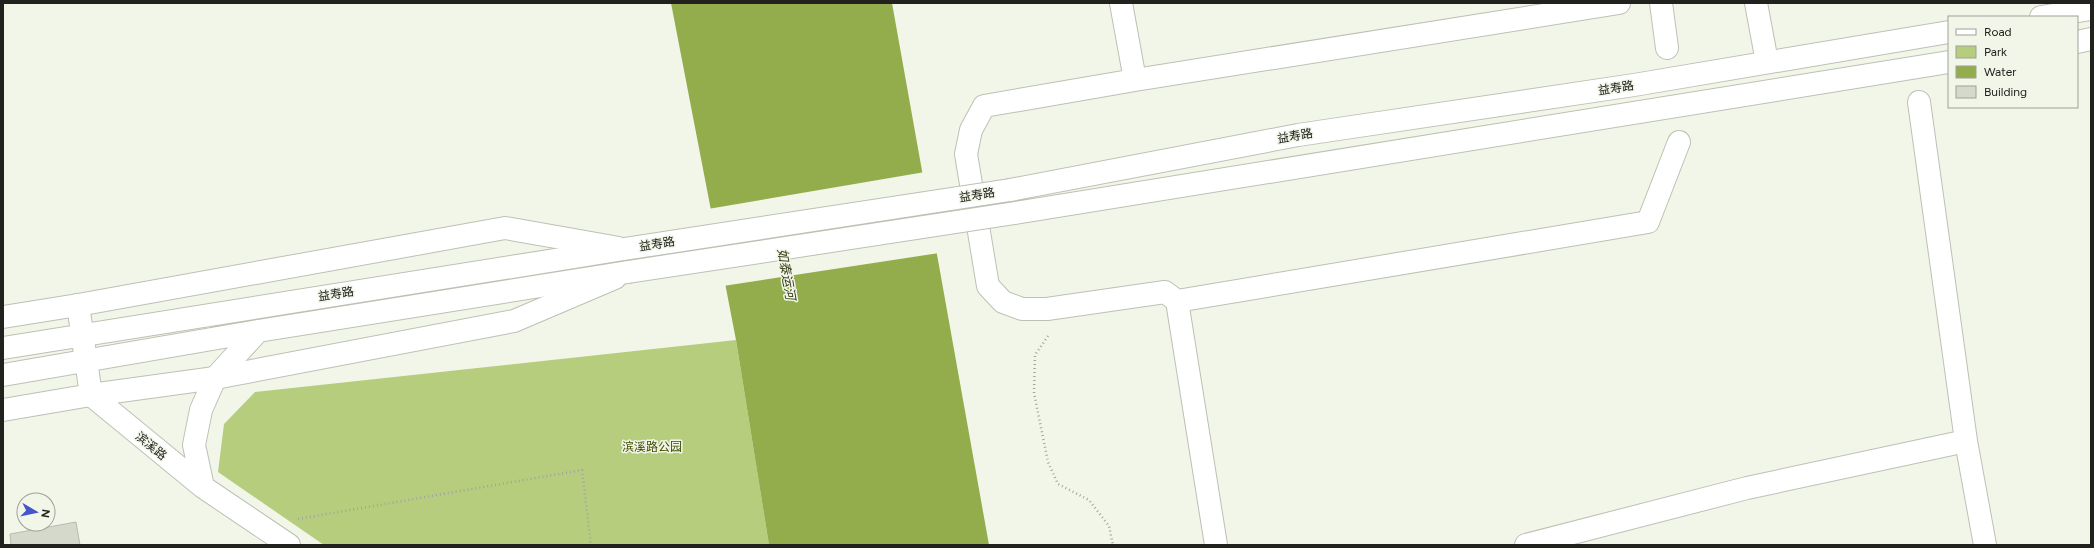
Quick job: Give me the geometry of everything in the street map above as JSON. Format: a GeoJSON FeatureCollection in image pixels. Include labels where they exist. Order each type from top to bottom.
{"type":"FeatureCollection","features":[{"type":"Feature","properties":{"kind":"street"},"geometry":{"type":"LineString","coordinates":[[1121,3],[1135,80]]}},
{"type":"Feature","properties":{"kind":"street"},"geometry":{"type":"LineString","coordinates":[[1216,545],[1177,301],[1165,292],[1047,309],[1022,309],[1003,302],[988,286],[966,154],[971,130],[984,106],[1135,80],[1619,3]]}},
{"type":"Feature","properties":{"kind":"street"},"geometry":{"type":"LineString","coordinates":[[1661,3],[1667,48]]}},
{"type":"Feature","properties":{"kind":"street"},"geometry":{"type":"LineString","coordinates":[[1756,3],[1767,62]]}},
{"type":"Feature","properties":{"kind":"street"},"geometry":{"type":"LineString","coordinates":[[2047,16],[2091,9]]}},
{"type":"Feature","properties":{"kind":"street","name":"益寿路"},"geometry":{"type":"LineString","coordinates":[[3,348],[82,334],[1010,190],[1298,135],[1634,85],[1948,32]]}},
{"type":"Feature","properties":{"kind":"street"},"geometry":{"type":"LineString","coordinates":[[2078,42],[2091,39]]}},
{"type":"Feature","properties":{"kind":"street","name":"益寿路"},"geometry":{"type":"LineString","coordinates":[[3,375],[258,331],[628,272],[1015,213],[1948,62]]}},
{"type":"Feature","properties":{"kind":"street"},"geometry":{"type":"LineString","coordinates":[[1919,102],[1966,441],[1985,545]]}},
{"type":"Feature","properties":{"kind":"street"},"geometry":{"type":"LineString","coordinates":[[1177,301],[1648,222],[1679,142]]}},
{"type":"Feature","properties":{"kind":"street"},"geometry":{"type":"LineString","coordinates":[[3,317],[78,305],[505,228],[624,249]]}},
{"type":"Feature","properties":{"kind":"street"},"geometry":{"type":"LineString","coordinates":[[3,410],[90,395],[215,378],[514,321],[628,272]]}},
{"type":"Feature","properties":{"kind":"street"},"geometry":{"type":"LineString","coordinates":[[78,305],[90,395]]}},
{"type":"Feature","properties":{"kind":"street"},"geometry":{"type":"LineString","coordinates":[[202,487],[194,445],[201,410],[215,378],[258,331]]}},
{"type":"Feature","properties":{"kind":"street","name":"滨溪路"},"geometry":{"type":"LineString","coordinates":[[90,395],[202,487],[289,545]]}},
{"type":"Feature","properties":{"kind":"street"},"geometry":{"type":"LineString","coordinates":[[1526,545],[1747,488],[1966,441]]}},
{"type":"Feature","properties":{"kind":"path"},"geometry":{"type":"LineString","coordinates":[[1070,305],[1035,355],[1034,393],[1048,462],[1058,484],[1089,500],[1109,526],[1114,545]]}},
{"type":"Feature","properties":{"kind":"path"},"geometry":{"type":"LineString","coordinates":[[295,520],[582,470],[591,545]]}},
{"type":"Feature","properties":{"kind":"green space","name":"滨溪路公园"},"geometry":{"type":"Polygon","coordinates":[[[736,340],[769,545],[324,545],[218,472],[224,424],[255,392],[736,340]]]}},
{"type":"Feature","properties":{"kind":"water","name":"如泰运河"},"geometry":{"type":"Polygon","coordinates":[[[671,3],[892,3],[989,545],[769,545],[736,340],[671,3]]]}},
{"type":"Feature","properties":{"kind":"pier"},"geometry":{"type":"Polygon","coordinates":[[[925,172],[939,253],[723,286],[708,209],[925,172]]]}},
{"type":"Feature","properties":{"kind":"building"},"geometry":{"type":"Polygon","coordinates":[[[76,522],[80,545],[11,545],[10,534],[21,532],[56,532],[56,526],[76,522]]]}}]}
